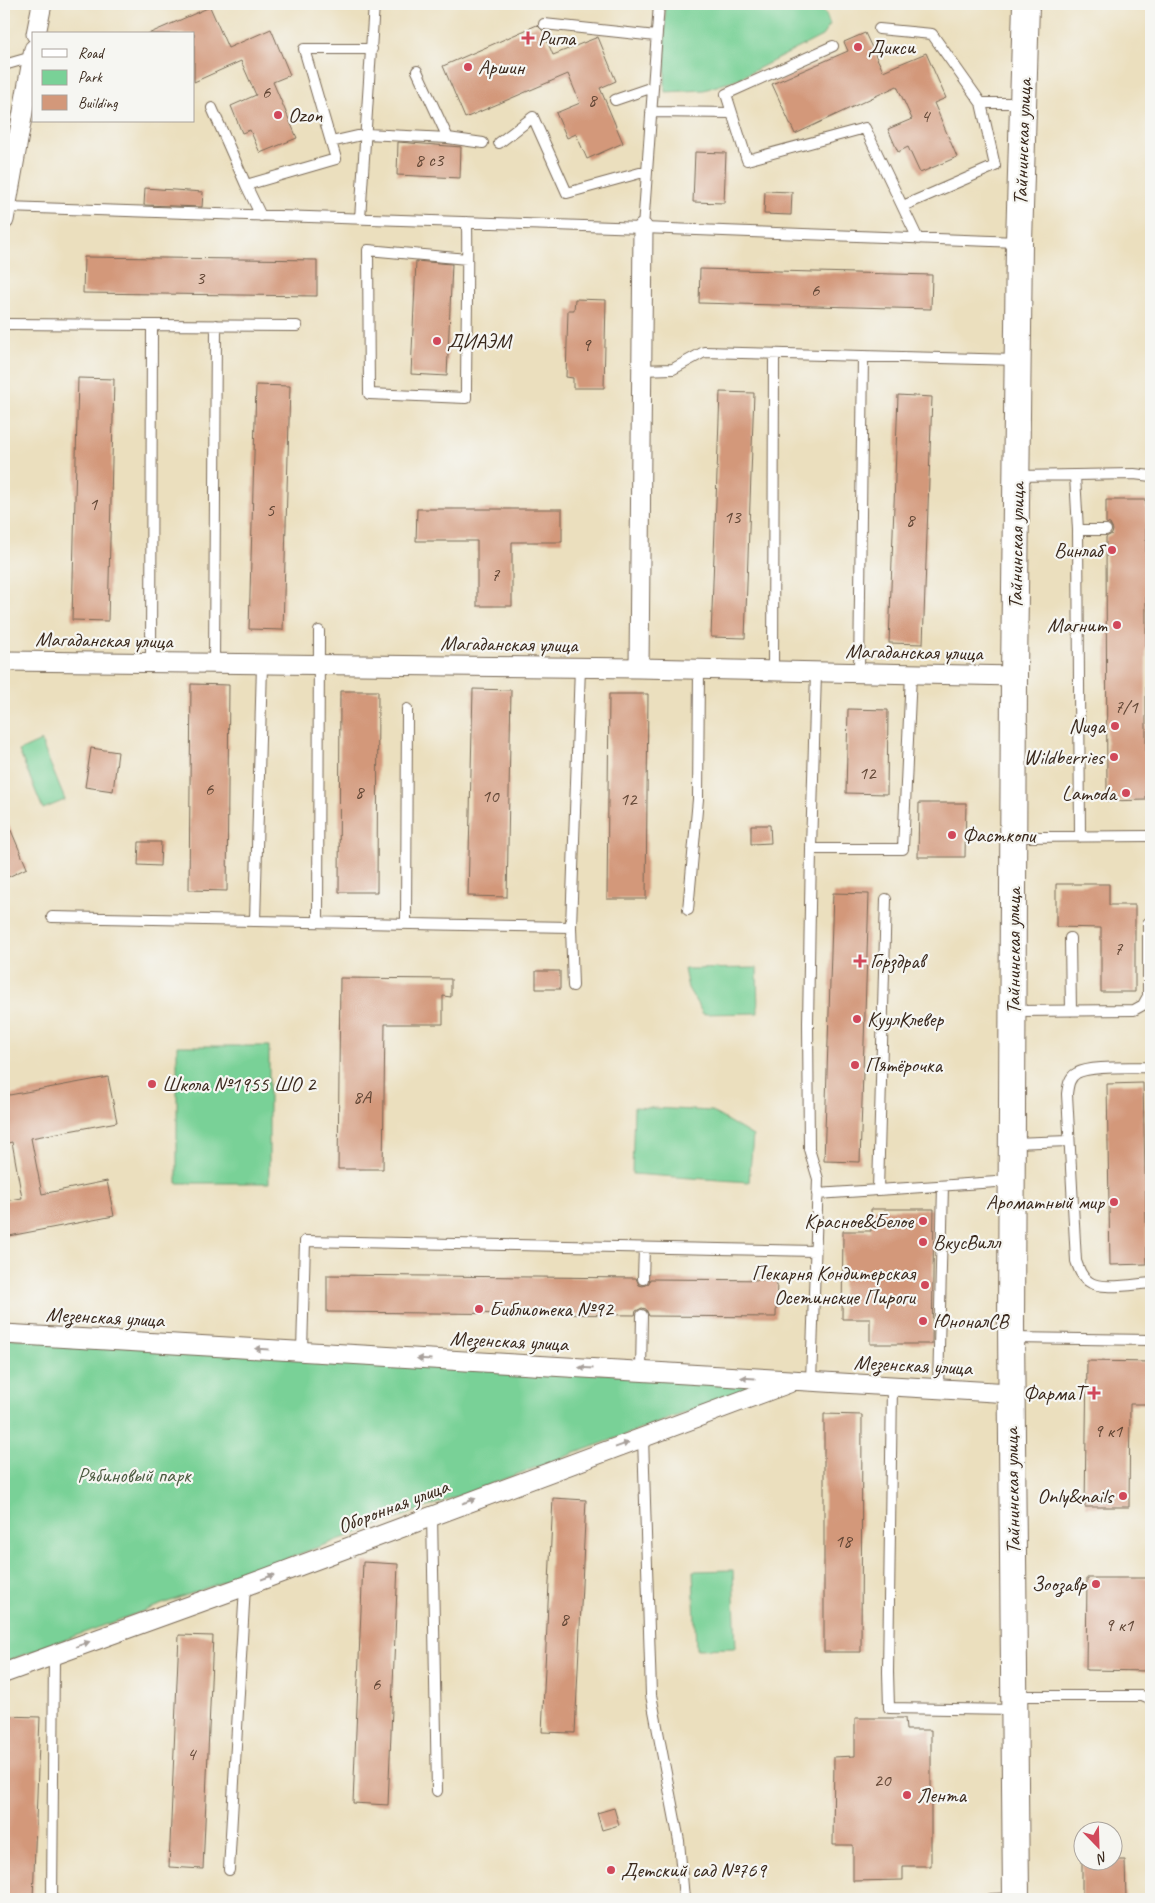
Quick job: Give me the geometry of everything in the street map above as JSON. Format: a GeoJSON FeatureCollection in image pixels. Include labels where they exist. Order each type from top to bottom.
{"type":"FeatureCollection","features":[{"type":"Feature","properties":{"kind":"main road","name":"Тайнинская улица"},"geometry":{"type":"LineString","coordinates":[[1008,1899],[1014,1703],[1011,1338],[1014,676],[1019,242],[1026,4]]}},
{"type":"Feature","properties":{"kind":"street"},"geometry":{"type":"LineString","coordinates":[[36,32],[42,4]]}},
{"type":"Feature","properties":{"kind":"street"},"geometry":{"type":"LineString","coordinates":[[5,214],[11,138],[32,57]]}},
{"type":"Feature","properties":{"kind":"street"},"geometry":{"type":"LineString","coordinates":[[639,668],[643,228]]}},
{"type":"Feature","properties":{"kind":"street","name":"Магаданская улица"},"geometry":{"type":"LineString","coordinates":[[4,661],[639,668],[1014,676]]}},
{"type":"Feature","properties":{"kind":"street","name":"Мезенская улица"},"geometry":{"type":"LineString","coordinates":[[4,1334],[1011,1393]]}},
{"type":"Feature","properties":{"kind":"street","name":"Оборонная улица"},"geometry":{"type":"LineString","coordinates":[[4,1673],[245,1586],[643,1437],[804,1381]]}},
{"type":"Feature","properties":{"kind":"lane"},"geometry":{"type":"LineString","coordinates":[[360,219],[374,4]]}},
{"type":"Feature","properties":{"kind":"lane"},"geometry":{"type":"LineString","coordinates":[[643,228],[656,36],[660,4]]}},
{"type":"Feature","properties":{"kind":"lane"},"geometry":{"type":"LineString","coordinates":[[544,24],[656,36]]}},
{"type":"Feature","properties":{"kind":"lane"},"geometry":{"type":"LineString","coordinates":[[879,29],[932,34],[981,103],[995,166],[903,206]]}},
{"type":"Feature","properties":{"kind":"lane"},"geometry":{"type":"LineString","coordinates":[[833,46],[726,94],[747,160],[865,128],[918,238]]}},
{"type":"Feature","properties":{"kind":"lane"},"geometry":{"type":"LineString","coordinates":[[246,185],[336,159],[304,49],[372,48]]}},
{"type":"Feature","properties":{"kind":"lane"},"geometry":{"type":"LineString","coordinates":[[4,65],[32,53]]}},
{"type":"Feature","properties":{"kind":"lane"},"geometry":{"type":"LineString","coordinates":[[417,71],[448,138]]}},
{"type":"Feature","properties":{"kind":"lane"},"geometry":{"type":"LineString","coordinates":[[615,100],[653,87]]}},
{"type":"Feature","properties":{"kind":"lane"},"geometry":{"type":"LineString","coordinates":[[981,103],[1024,103]]}},
{"type":"Feature","properties":{"kind":"lane"},"geometry":{"type":"LineString","coordinates":[[212,108],[261,216]]}},
{"type":"Feature","properties":{"kind":"lane"},"geometry":{"type":"LineString","coordinates":[[651,112],[732,113]]}},
{"type":"Feature","properties":{"kind":"lane"},"geometry":{"type":"LineString","coordinates":[[499,143],[533,117],[567,193],[647,171]]}},
{"type":"Feature","properties":{"kind":"lane"},"geometry":{"type":"LineString","coordinates":[[331,142],[366,134],[448,138],[483,143]]}},
{"type":"Feature","properties":{"kind":"lane"},"geometry":{"type":"LineString","coordinates":[[5,214],[261,216],[1019,242]]}},
{"type":"Feature","properties":{"kind":"lane"},"geometry":{"type":"LineString","coordinates":[[467,222],[467,259],[466,398],[369,394],[368,250],[467,259]]}},
{"type":"Feature","properties":{"kind":"lane"},"geometry":{"type":"LineString","coordinates":[[4,324],[297,326]]}},
{"type":"Feature","properties":{"kind":"lane"},"geometry":{"type":"LineString","coordinates":[[151,663],[152,325]]}},
{"type":"Feature","properties":{"kind":"lane"},"geometry":{"type":"LineString","coordinates":[[214,664],[216,326]]}},
{"type":"Feature","properties":{"kind":"lane"},"geometry":{"type":"LineString","coordinates":[[641,370],[673,369],[704,352],[1018,360]]}},
{"type":"Feature","properties":{"kind":"lane"},"geometry":{"type":"LineString","coordinates":[[773,671],[774,354]]}},
{"type":"Feature","properties":{"kind":"lane"},"geometry":{"type":"LineString","coordinates":[[859,673],[863,356]]}},
{"type":"Feature","properties":{"kind":"lane"},"geometry":{"type":"LineString","coordinates":[[1016,476],[1134,474],[1151,476]]}},
{"type":"Feature","properties":{"kind":"lane"},"geometry":{"type":"LineString","coordinates":[[1075,476],[1078,530],[1080,837]]}},
{"type":"Feature","properties":{"kind":"lane"},"geometry":{"type":"LineString","coordinates":[[1078,530],[1106,530]]}},
{"type":"Feature","properties":{"kind":"lane"},"geometry":{"type":"LineString","coordinates":[[318,922],[319,631]]}},
{"type":"Feature","properties":{"kind":"lane"},"geometry":{"type":"LineString","coordinates":[[255,920],[262,664]]}},
{"type":"Feature","properties":{"kind":"lane"},"geometry":{"type":"LineString","coordinates":[[573,986],[571,926],[580,668]]}},
{"type":"Feature","properties":{"kind":"lane"},"geometry":{"type":"LineString","coordinates":[[688,910],[698,799],[699,669]]}},
{"type":"Feature","properties":{"kind":"lane"},"geometry":{"type":"LineString","coordinates":[[804,1381],[815,1251],[818,1179],[809,1149],[811,849],[816,672]]}},
{"type":"Feature","properties":{"kind":"lane"},"geometry":{"type":"LineString","coordinates":[[811,849],[902,849],[911,674]]}},
{"type":"Feature","properties":{"kind":"lane"},"geometry":{"type":"LineString","coordinates":[[406,923],[408,709]]}},
{"type":"Feature","properties":{"kind":"lane"},"geometry":{"type":"LineString","coordinates":[[1014,837],[1151,836]]}},
{"type":"Feature","properties":{"kind":"lane"},"geometry":{"type":"LineString","coordinates":[[878,1190],[886,899]]}},
{"type":"Feature","properties":{"kind":"lane"},"geometry":{"type":"LineString","coordinates":[[52,917],[571,926]]}},
{"type":"Feature","properties":{"kind":"lane"},"geometry":{"type":"LineString","coordinates":[[1012,1011],[1134,1010],[1143,1005],[1148,996],[1148,924]]}},
{"type":"Feature","properties":{"kind":"lane"},"geometry":{"type":"LineString","coordinates":[[1070,938],[1071,1011]]}},
{"type":"Feature","properties":{"kind":"lane"},"geometry":{"type":"LineString","coordinates":[[1151,1067],[1089,1069],[1075,1074],[1070,1081],[1067,1094],[1076,1261],[1080,1273],[1089,1282],[1100,1286],[1151,1283]]}},
{"type":"Feature","properties":{"kind":"lane"},"geometry":{"type":"LineString","coordinates":[[1012,1142],[1069,1141]]}},
{"type":"Feature","properties":{"kind":"lane"},"geometry":{"type":"LineString","coordinates":[[817,1194],[1012,1180]]}},
{"type":"Feature","properties":{"kind":"lane"},"geometry":{"type":"LineString","coordinates":[[938,1389],[943,1186]]}},
{"type":"Feature","properties":{"kind":"lane"},"geometry":{"type":"LineString","coordinates":[[302,1351],[305,1241],[815,1251]]}},
{"type":"Feature","properties":{"kind":"lane"},"geometry":{"type":"LineString","coordinates":[[643,1278],[644,1248]]}},
{"type":"Feature","properties":{"kind":"lane"},"geometry":{"type":"LineString","coordinates":[[641,1371],[642,1315]]}},
{"type":"Feature","properties":{"kind":"lane"},"geometry":{"type":"LineString","coordinates":[[1011,1338],[1151,1340]]}},
{"type":"Feature","properties":{"kind":"lane"},"geometry":{"type":"LineString","coordinates":[[892,1386],[889,1708],[1142,1696],[1151,1702]]}},
{"type":"Feature","properties":{"kind":"lane"},"geometry":{"type":"LineString","coordinates":[[643,1437],[651,1695],[679,1841],[684,1899]]}},
{"type":"Feature","properties":{"kind":"lane"},"geometry":{"type":"LineString","coordinates":[[432,1515],[437,1791]]}},
{"type":"Feature","properties":{"kind":"lane"},"geometry":{"type":"LineString","coordinates":[[229,1870],[245,1586]]}},
{"type":"Feature","properties":{"kind":"lane"},"geometry":{"type":"LineString","coordinates":[[52,1899],[54,1655]]}},
{"type":"Feature","properties":{"kind":"green space"},"geometry":{"type":"Polygon","coordinates":[[[665,4],[818,8],[826,14],[830,25],[822,36],[736,80],[704,90],[665,92],[665,4]]]}},
{"type":"Feature","properties":{"kind":"green space"},"geometry":{"type":"Polygon","coordinates":[[[41,741],[65,800],[43,809],[19,751],[41,741]]]}},
{"type":"Feature","properties":{"kind":"green space"},"geometry":{"type":"Polygon","coordinates":[[[757,968],[758,1013],[703,1014],[688,988],[684,969],[757,968]]]}},
{"type":"Feature","properties":{"kind":"green space"},"geometry":{"type":"Polygon","coordinates":[[[177,1046],[269,1046],[269,1183],[177,1183],[177,1046]]]}},
{"type":"Feature","properties":{"kind":"green space"},"geometry":{"type":"Polygon","coordinates":[[[634,1107],[711,1111],[753,1136],[749,1182],[632,1174],[634,1107]]]}},
{"type":"Feature","properties":{"kind":"green space","name":"Рябиновый парк"},"geometry":{"type":"Polygon","coordinates":[[[4,1338],[767,1383],[4,1662],[4,1338]]]}},
{"type":"Feature","properties":{"kind":"green space"},"geometry":{"type":"Polygon","coordinates":[[[733,1570],[736,1648],[696,1649],[693,1571],[733,1570]]]}},
{"type":"Feature","properties":{"kind":"building"},"geometry":{"type":"Polygon","coordinates":[[[210,7],[228,48],[271,29],[290,75],[273,82],[297,138],[260,153],[250,130],[242,133],[231,106],[256,95],[241,61],[195,82],[195,32],[153,32],[210,7]]]}},
{"type":"Feature","properties":{"kind":"building"},"geometry":{"type":"Polygon","coordinates":[[[537,25],[543,31],[553,55],[598,37],[616,81],[600,88],[623,143],[587,159],[576,134],[567,138],[556,113],[580,103],[568,74],[465,118],[443,66],[537,25]]]}},
{"type":"Feature","properties":{"kind":"building"},"geometry":{"type":"Polygon","coordinates":[[[865,33],[883,71],[926,53],[946,98],[934,103],[957,157],[920,173],[908,147],[898,152],[888,129],[912,119],[897,86],[795,134],[772,84],[848,51],[844,42],[865,33]]]}},
{"type":"Feature","properties":{"kind":"building"},"geometry":{"type":"Polygon","coordinates":[[[398,142],[461,147],[460,178],[397,175],[398,142]]]}},
{"type":"Feature","properties":{"kind":"building"},"geometry":{"type":"Polygon","coordinates":[[[695,152],[726,153],[724,203],[693,202],[695,152]]]}},
{"type":"Feature","properties":{"kind":"building"},"geometry":{"type":"Polygon","coordinates":[[[145,188],[203,192],[202,207],[144,205],[145,188]]]}},
{"type":"Feature","properties":{"kind":"building"},"geometry":{"type":"Polygon","coordinates":[[[765,191],[792,192],[791,215],[764,214],[765,191]]]}},
{"type":"Feature","properties":{"kind":"building"},"geometry":{"type":"Polygon","coordinates":[[[84,257],[317,260],[317,296],[83,293],[84,257]]]}},
{"type":"Feature","properties":{"kind":"building"},"geometry":{"type":"Polygon","coordinates":[[[416,261],[452,264],[447,376],[411,374],[416,261]]]}},
{"type":"Feature","properties":{"kind":"building"},"geometry":{"type":"Polygon","coordinates":[[[700,269],[932,275],[931,309],[699,303],[700,269]]]}},
{"type":"Feature","properties":{"kind":"building"},"geometry":{"type":"Polygon","coordinates":[[[575,299],[606,300],[604,388],[573,388],[573,378],[566,377],[568,310],[574,310],[575,299]]]}},
{"type":"Feature","properties":{"kind":"building"},"geometry":{"type":"Polygon","coordinates":[[[78,378],[114,379],[108,621],[72,620],[78,378]]]}},
{"type":"Feature","properties":{"kind":"building"},"geometry":{"type":"Polygon","coordinates":[[[256,385],[290,386],[283,630],[249,629],[256,385]]]}},
{"type":"Feature","properties":{"kind":"building"},"geometry":{"type":"Polygon","coordinates":[[[720,392],[754,393],[745,638],[711,637],[720,392]]]}},
{"type":"Feature","properties":{"kind":"building"},"geometry":{"type":"Polygon","coordinates":[[[898,395],[932,397],[923,644],[889,643],[898,395]]]}},
{"type":"Feature","properties":{"kind":"building"},"geometry":{"type":"Polygon","coordinates":[[[1106,500],[1146,500],[1146,800],[1107,801],[1106,537],[1112,534],[1113,530],[1110,524],[1106,523],[1106,500]]]}},
{"type":"Feature","properties":{"kind":"building"},"geometry":{"type":"Polygon","coordinates":[[[417,509],[562,509],[562,542],[512,542],[512,606],[477,606],[477,541],[416,541],[417,509]]]}},
{"type":"Feature","properties":{"kind":"building"},"geometry":{"type":"Polygon","coordinates":[[[191,684],[229,685],[227,891],[189,890],[191,684]]]}},
{"type":"Feature","properties":{"kind":"building"},"geometry":{"type":"Polygon","coordinates":[[[473,689],[511,690],[507,897],[468,896],[473,689]]]}},
{"type":"Feature","properties":{"kind":"building"},"geometry":{"type":"Polygon","coordinates":[[[340,691],[378,691],[377,892],[339,892],[340,691]]]}},
{"type":"Feature","properties":{"kind":"building"},"geometry":{"type":"Polygon","coordinates":[[[609,694],[648,694],[646,899],[607,899],[609,694]]]}},
{"type":"Feature","properties":{"kind":"building"},"geometry":{"type":"Polygon","coordinates":[[[848,709],[888,710],[887,794],[846,793],[848,709]]]}},
{"type":"Feature","properties":{"kind":"building"},"geometry":{"type":"Polygon","coordinates":[[[91,748],[118,752],[113,791],[85,787],[91,748]]]}},
{"type":"Feature","properties":{"kind":"building"},"geometry":{"type":"Polygon","coordinates":[[[919,803],[966,803],[965,857],[918,857],[919,803]]]}},
{"type":"Feature","properties":{"kind":"building"},"geometry":{"type":"Polygon","coordinates":[[[4,814],[27,868],[4,879],[4,814]]]}},
{"type":"Feature","properties":{"kind":"building"},"geometry":{"type":"Polygon","coordinates":[[[751,825],[770,825],[771,843],[751,844],[751,825]]]}},
{"type":"Feature","properties":{"kind":"building"},"geometry":{"type":"Polygon","coordinates":[[[139,842],[161,842],[160,866],[138,865],[139,842]]]}},
{"type":"Feature","properties":{"kind":"building"},"geometry":{"type":"Polygon","coordinates":[[[1056,884],[1109,884],[1109,905],[1135,905],[1135,992],[1101,992],[1101,928],[1056,927],[1056,884]]]}},
{"type":"Feature","properties":{"kind":"building"},"geometry":{"type":"Polygon","coordinates":[[[833,893],[869,894],[860,1162],[824,1161],[833,893]]]}},
{"type":"Feature","properties":{"kind":"building"},"geometry":{"type":"Polygon","coordinates":[[[536,971],[560,971],[560,989],[536,989],[536,971]]]}},
{"type":"Feature","properties":{"kind":"building"},"geometry":{"type":"Polygon","coordinates":[[[340,978],[451,979],[451,997],[443,996],[443,1024],[385,1024],[383,1169],[338,1169],[340,978]]]}},
{"type":"Feature","properties":{"kind":"building"},"geometry":{"type":"Polygon","coordinates":[[[108,1077],[117,1122],[31,1138],[42,1194],[107,1181],[114,1216],[4,1237],[4,1201],[22,1198],[12,1142],[4,1144],[4,1096],[108,1077]]]}},
{"type":"Feature","properties":{"kind":"building"},"geometry":{"type":"Polygon","coordinates":[[[1143,1083],[1147,1264],[1110,1265],[1107,1084],[1143,1083]]]}},
{"type":"Feature","properties":{"kind":"building"},"geometry":{"type":"Polygon","coordinates":[[[871,1209],[934,1209],[932,1344],[870,1344],[870,1319],[842,1319],[843,1231],[871,1231],[871,1209]]]}},
{"type":"Feature","properties":{"kind":"building"},"geometry":{"type":"Polygon","coordinates":[[[327,1275],[636,1278],[639,1285],[643,1286],[649,1283],[650,1279],[777,1280],[776,1317],[649,1316],[646,1309],[642,1308],[636,1311],[635,1315],[327,1312],[327,1275]]]}},
{"type":"Feature","properties":{"kind":"building"},"geometry":{"type":"Polygon","coordinates":[[[1087,1361],[1151,1362],[1151,1404],[1130,1404],[1129,1507],[1085,1507],[1087,1361]]]}},
{"type":"Feature","properties":{"kind":"building"},"geometry":{"type":"Polygon","coordinates":[[[824,1414],[862,1415],[861,1652],[824,1652],[824,1414]]]}},
{"type":"Feature","properties":{"kind":"building"},"geometry":{"type":"Polygon","coordinates":[[[553,1498],[586,1500],[575,1733],[542,1732],[553,1498]]]}},
{"type":"Feature","properties":{"kind":"building"},"geometry":{"type":"Polygon","coordinates":[[[363,1562],[398,1564],[388,1805],[353,1803],[363,1562]]]}},
{"type":"Feature","properties":{"kind":"building"},"geometry":{"type":"Polygon","coordinates":[[[1087,1578],[1151,1578],[1151,1671],[1086,1670],[1087,1578]]]}},
{"type":"Feature","properties":{"kind":"building"},"geometry":{"type":"Polygon","coordinates":[[[179,1635],[213,1636],[203,1869],[169,1867],[179,1635]]]}},
{"type":"Feature","properties":{"kind":"building"},"geometry":{"type":"Polygon","coordinates":[[[5,1716],[40,1717],[33,1899],[4,1899],[5,1716]]]}},
{"type":"Feature","properties":{"kind":"building"},"geometry":{"type":"Polygon","coordinates":[[[855,1718],[905,1718],[906,1730],[931,1730],[931,1866],[903,1866],[903,1880],[853,1881],[853,1845],[833,1845],[834,1757],[855,1756],[855,1718]]]}},
{"type":"Feature","properties":{"kind":"building"},"geometry":{"type":"Polygon","coordinates":[[[614,1808],[619,1825],[602,1830],[597,1813],[614,1808]]]}},
{"type":"Feature","properties":{"kind":"building"},"geometry":{"type":"Polygon","coordinates":[[[1122,1860],[1125,1860],[1126,1899],[1082,1899],[1082,1870],[1122,1870],[1122,1860]]]}},
{"type":"Feature","properties":{"kind":"place","name":"Ригла"},"geometry":{"type":"Point","coordinates":[528,38]}},
{"type":"Feature","properties":{"kind":"place","name":"Дикси"},"geometry":{"type":"Point","coordinates":[858,47]}},
{"type":"Feature","properties":{"kind":"place","name":"Аршин"},"geometry":{"type":"Point","coordinates":[468,67]}},
{"type":"Feature","properties":{"kind":"place","name":"Ozon"},"geometry":{"type":"Point","coordinates":[278,115]}},
{"type":"Feature","properties":{"kind":"place","name":"ДИАЭМ"},"geometry":{"type":"Point","coordinates":[437,341]}},
{"type":"Feature","properties":{"kind":"place","name":"Винлаб"},"geometry":{"type":"Point","coordinates":[1112,550]}},
{"type":"Feature","properties":{"kind":"place","name":"Магнит"},"geometry":{"type":"Point","coordinates":[1117,625]}},
{"type":"Feature","properties":{"kind":"place","name":"Nuga"},"geometry":{"type":"Point","coordinates":[1115,726]}},
{"type":"Feature","properties":{"kind":"place","name":"Wildberries"},"geometry":{"type":"Point","coordinates":[1114,757]}},
{"type":"Feature","properties":{"kind":"place","name":"Lamoda"},"geometry":{"type":"Point","coordinates":[1126,793]}},
{"type":"Feature","properties":{"kind":"place","name":"Фасткопи"},"geometry":{"type":"Point","coordinates":[952,835]}},
{"type":"Feature","properties":{"kind":"place","name":"Горздрав"},"geometry":{"type":"Point","coordinates":[860,961]}},
{"type":"Feature","properties":{"kind":"place","name":"КуулКлевер"},"geometry":{"type":"Point","coordinates":[857,1019]}},
{"type":"Feature","properties":{"kind":"place","name":"Пятёрочка"},"geometry":{"type":"Point","coordinates":[855,1065]}},
{"type":"Feature","properties":{"kind":"place","name":"Школа №1955 ШО 2"},"geometry":{"type":"Point","coordinates":[152,1084]}},
{"type":"Feature","properties":{"kind":"place","name":"Ароматный мир"},"geometry":{"type":"Point","coordinates":[1114,1202]}},
{"type":"Feature","properties":{"kind":"place","name":"Красное&Белое"},"geometry":{"type":"Point","coordinates":[923,1221]}},
{"type":"Feature","properties":{"kind":"place","name":"ВкусВилл"},"geometry":{"type":"Point","coordinates":[923,1242]}},
{"type":"Feature","properties":{"kind":"place","name":"Пекарня Кондитерская Осетинские Пироги"},"geometry":{"type":"Point","coordinates":[925,1285]}},
{"type":"Feature","properties":{"kind":"place","name":"Библиотека №92"},"geometry":{"type":"Point","coordinates":[479,1309]}},
{"type":"Feature","properties":{"kind":"place","name":"ЮноналСВ"},"geometry":{"type":"Point","coordinates":[923,1321]}},
{"type":"Feature","properties":{"kind":"place","name":"ФармаТ"},"geometry":{"type":"Point","coordinates":[1094,1393]}},
{"type":"Feature","properties":{"kind":"place","name":"Only&nails"},"geometry":{"type":"Point","coordinates":[1123,1496]}},
{"type":"Feature","properties":{"kind":"place","name":"Зоозавр"},"geometry":{"type":"Point","coordinates":[1096,1584]}},
{"type":"Feature","properties":{"kind":"place","name":"Лента"},"geometry":{"type":"Point","coordinates":[907,1795]}},
{"type":"Feature","properties":{"kind":"place","name":"Детский сад №769"},"geometry":{"type":"Point","coordinates":[611,1870]}}]}
